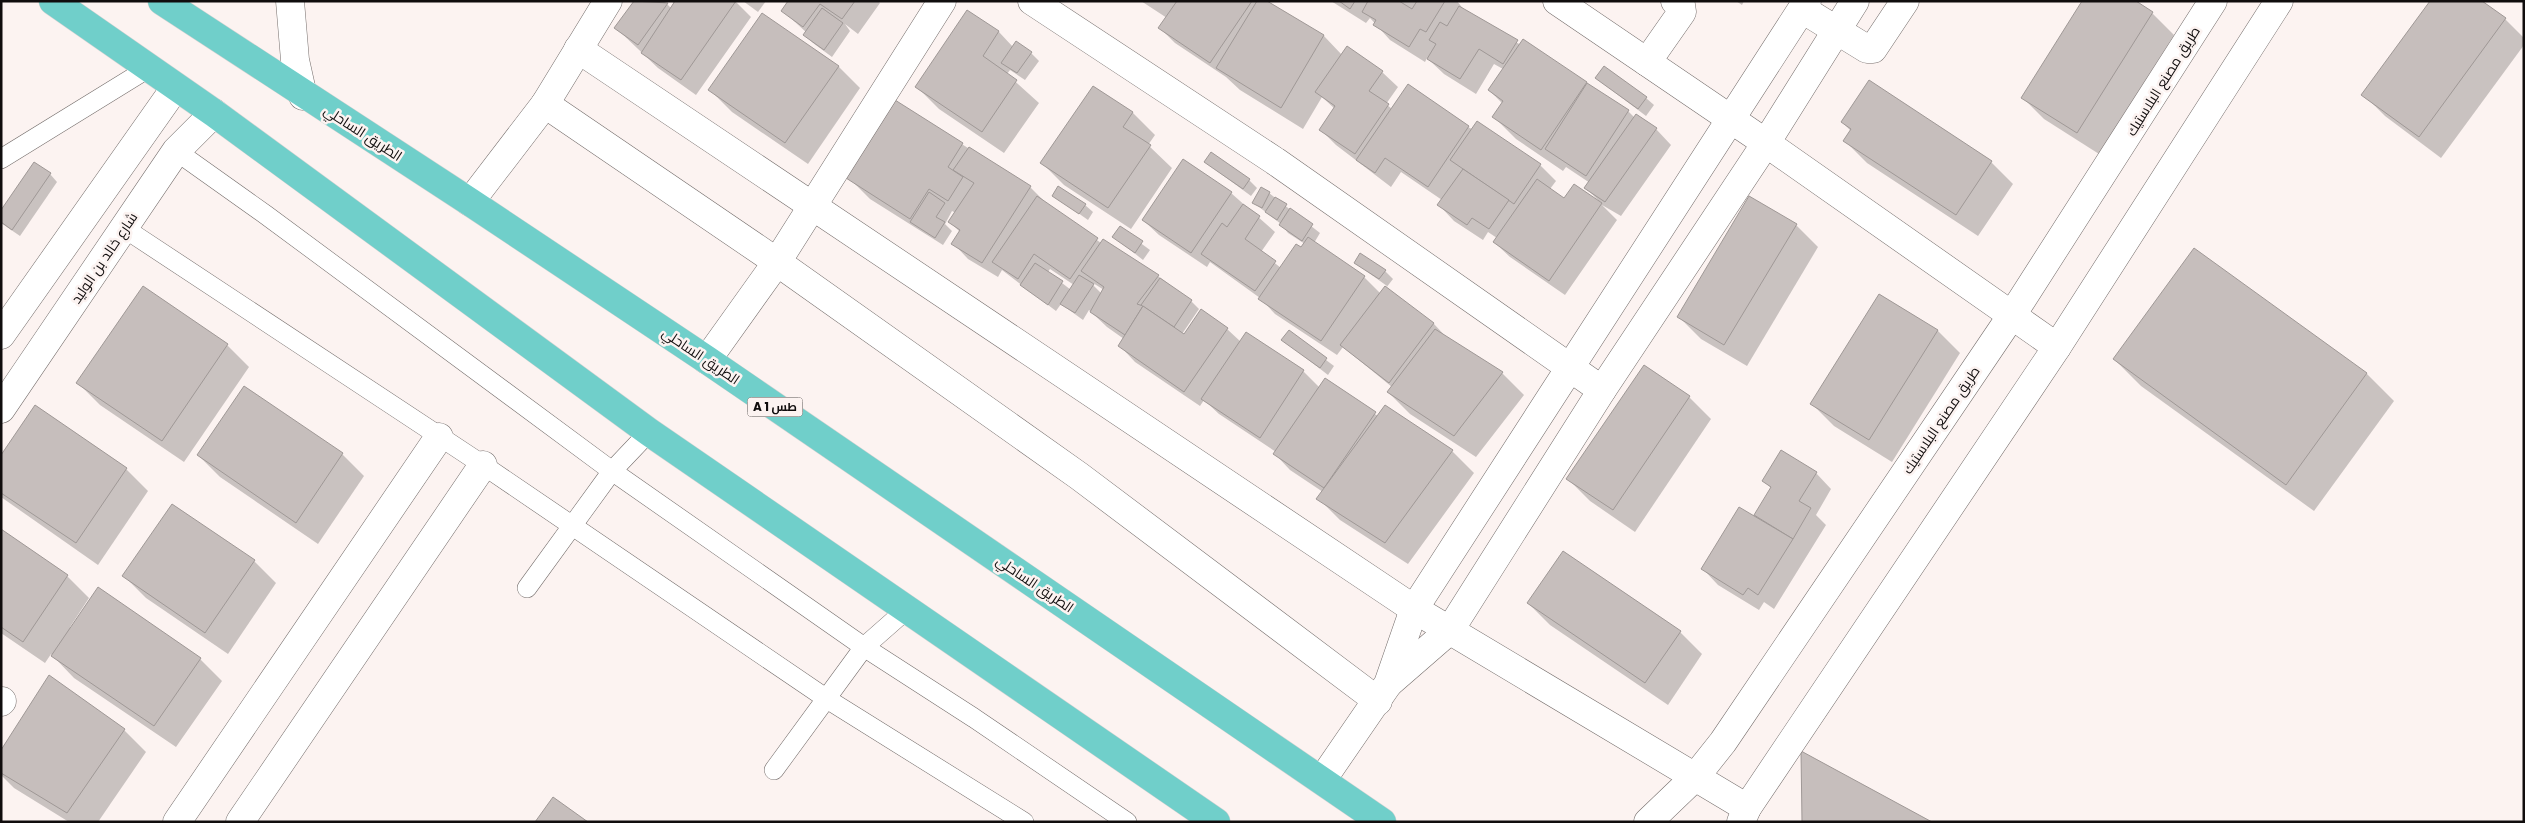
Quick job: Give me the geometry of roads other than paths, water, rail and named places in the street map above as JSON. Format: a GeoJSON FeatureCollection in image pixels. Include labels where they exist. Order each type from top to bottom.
{"type":"FeatureCollection","features":[{"type":"Feature","properties":{"kind":"highway"},"geometry":{"type":"LineString","coordinates":[[53,1],[147,69],[214,113],[649,432],[1216,822]]}},
{"type":"Feature","properties":{"kind":"highway","name":"الطريق الساحلي"},"geometry":{"type":"LineString","coordinates":[[170,3],[304,96],[470,202],[707,360],[1382,822]]}},
{"type":"Feature","properties":{"kind":"street"},"geometry":{"type":"LineString","coordinates":[[290,1],[295,60],[304,96]]}},
{"type":"Feature","properties":{"kind":"street"},"geometry":{"type":"LineString","coordinates":[[470,202],[545,104],[608,1]]}},
{"type":"Feature","properties":{"kind":"street"},"geometry":{"type":"LineString","coordinates":[[707,360],[776,262],[942,1]]}},
{"type":"Feature","properties":{"kind":"street"},"geometry":{"type":"LineString","coordinates":[[1032,1],[1275,161],[1602,390]]}},
{"type":"Feature","properties":{"kind":"street"},"geometry":{"type":"LineString","coordinates":[[1557,1],[1766,143],[2057,347]]}},
{"type":"Feature","properties":{"kind":"street"},"geometry":{"type":"LineString","coordinates":[[1647,62],[1682,12],[1681,5],[1675,1]]}},
{"type":"Feature","properties":{"kind":"street"},"geometry":{"type":"LineString","coordinates":[[1322,780],[1383,693],[1450,630],[1602,390],[1766,143],[1855,1]]}},
{"type":"Feature","properties":{"kind":"street"},"geometry":{"type":"LineString","coordinates":[[1383,693],[1414,609],[1568,368],[1805,5],[1867,49],[1873,49],[1905,1]]}},
{"type":"Feature","properties":{"kind":"street","name":"طريق مصنع البلاستيك"},"geometry":{"type":"LineString","coordinates":[[1648,822],[1696,776],[1722,742],[2012,315],[2213,1]]}},
{"type":"Feature","properties":{"kind":"street"},"geometry":{"type":"LineString","coordinates":[[578,49],[1414,609],[1696,776],[1744,815],[2057,347],[2279,1]]}},
{"type":"Feature","properties":{"kind":"street"},"geometry":{"type":"LineString","coordinates":[[1,335],[175,88]]}},
{"type":"Feature","properties":{"kind":"street"},"geometry":{"type":"LineString","coordinates":[[545,104],[776,262],[1383,693]]}},
{"type":"Feature","properties":{"kind":"street","name":"شارع خالد بن الوليد"},"geometry":{"type":"LineString","coordinates":[[1,409],[176,151],[214,113]]}},
{"type":"Feature","properties":{"kind":"street"},"geometry":{"type":"LineString","coordinates":[[28,295],[62,321]]}},
{"type":"Feature","properties":{"kind":"street"},"geometry":{"type":"LineString","coordinates":[[177,822],[439,437]]}},
{"type":"Feature","properties":{"kind":"street"},"geometry":{"type":"LineString","coordinates":[[240,822],[483,465]]}},
{"type":"Feature","properties":{"kind":"lane"},"geometry":{"type":"LineString","coordinates":[[1,159],[147,69]]}},
{"type":"Feature","properties":{"kind":"lane"},"geometry":{"type":"LineString","coordinates":[[176,151],[266,215],[612,471],[864,647],[974,718],[1127,822]]}},
{"type":"Feature","properties":{"kind":"lane"},"geometry":{"type":"LineString","coordinates":[[124,228],[483,465],[827,699],[1024,822]]}},
{"type":"Feature","properties":{"kind":"lane"},"geometry":{"type":"LineString","coordinates":[[528,588],[612,471],[649,432]]}},
{"type":"Feature","properties":{"kind":"lane"},"geometry":{"type":"LineString","coordinates":[[774,770],[864,647],[906,610]]}}]}
